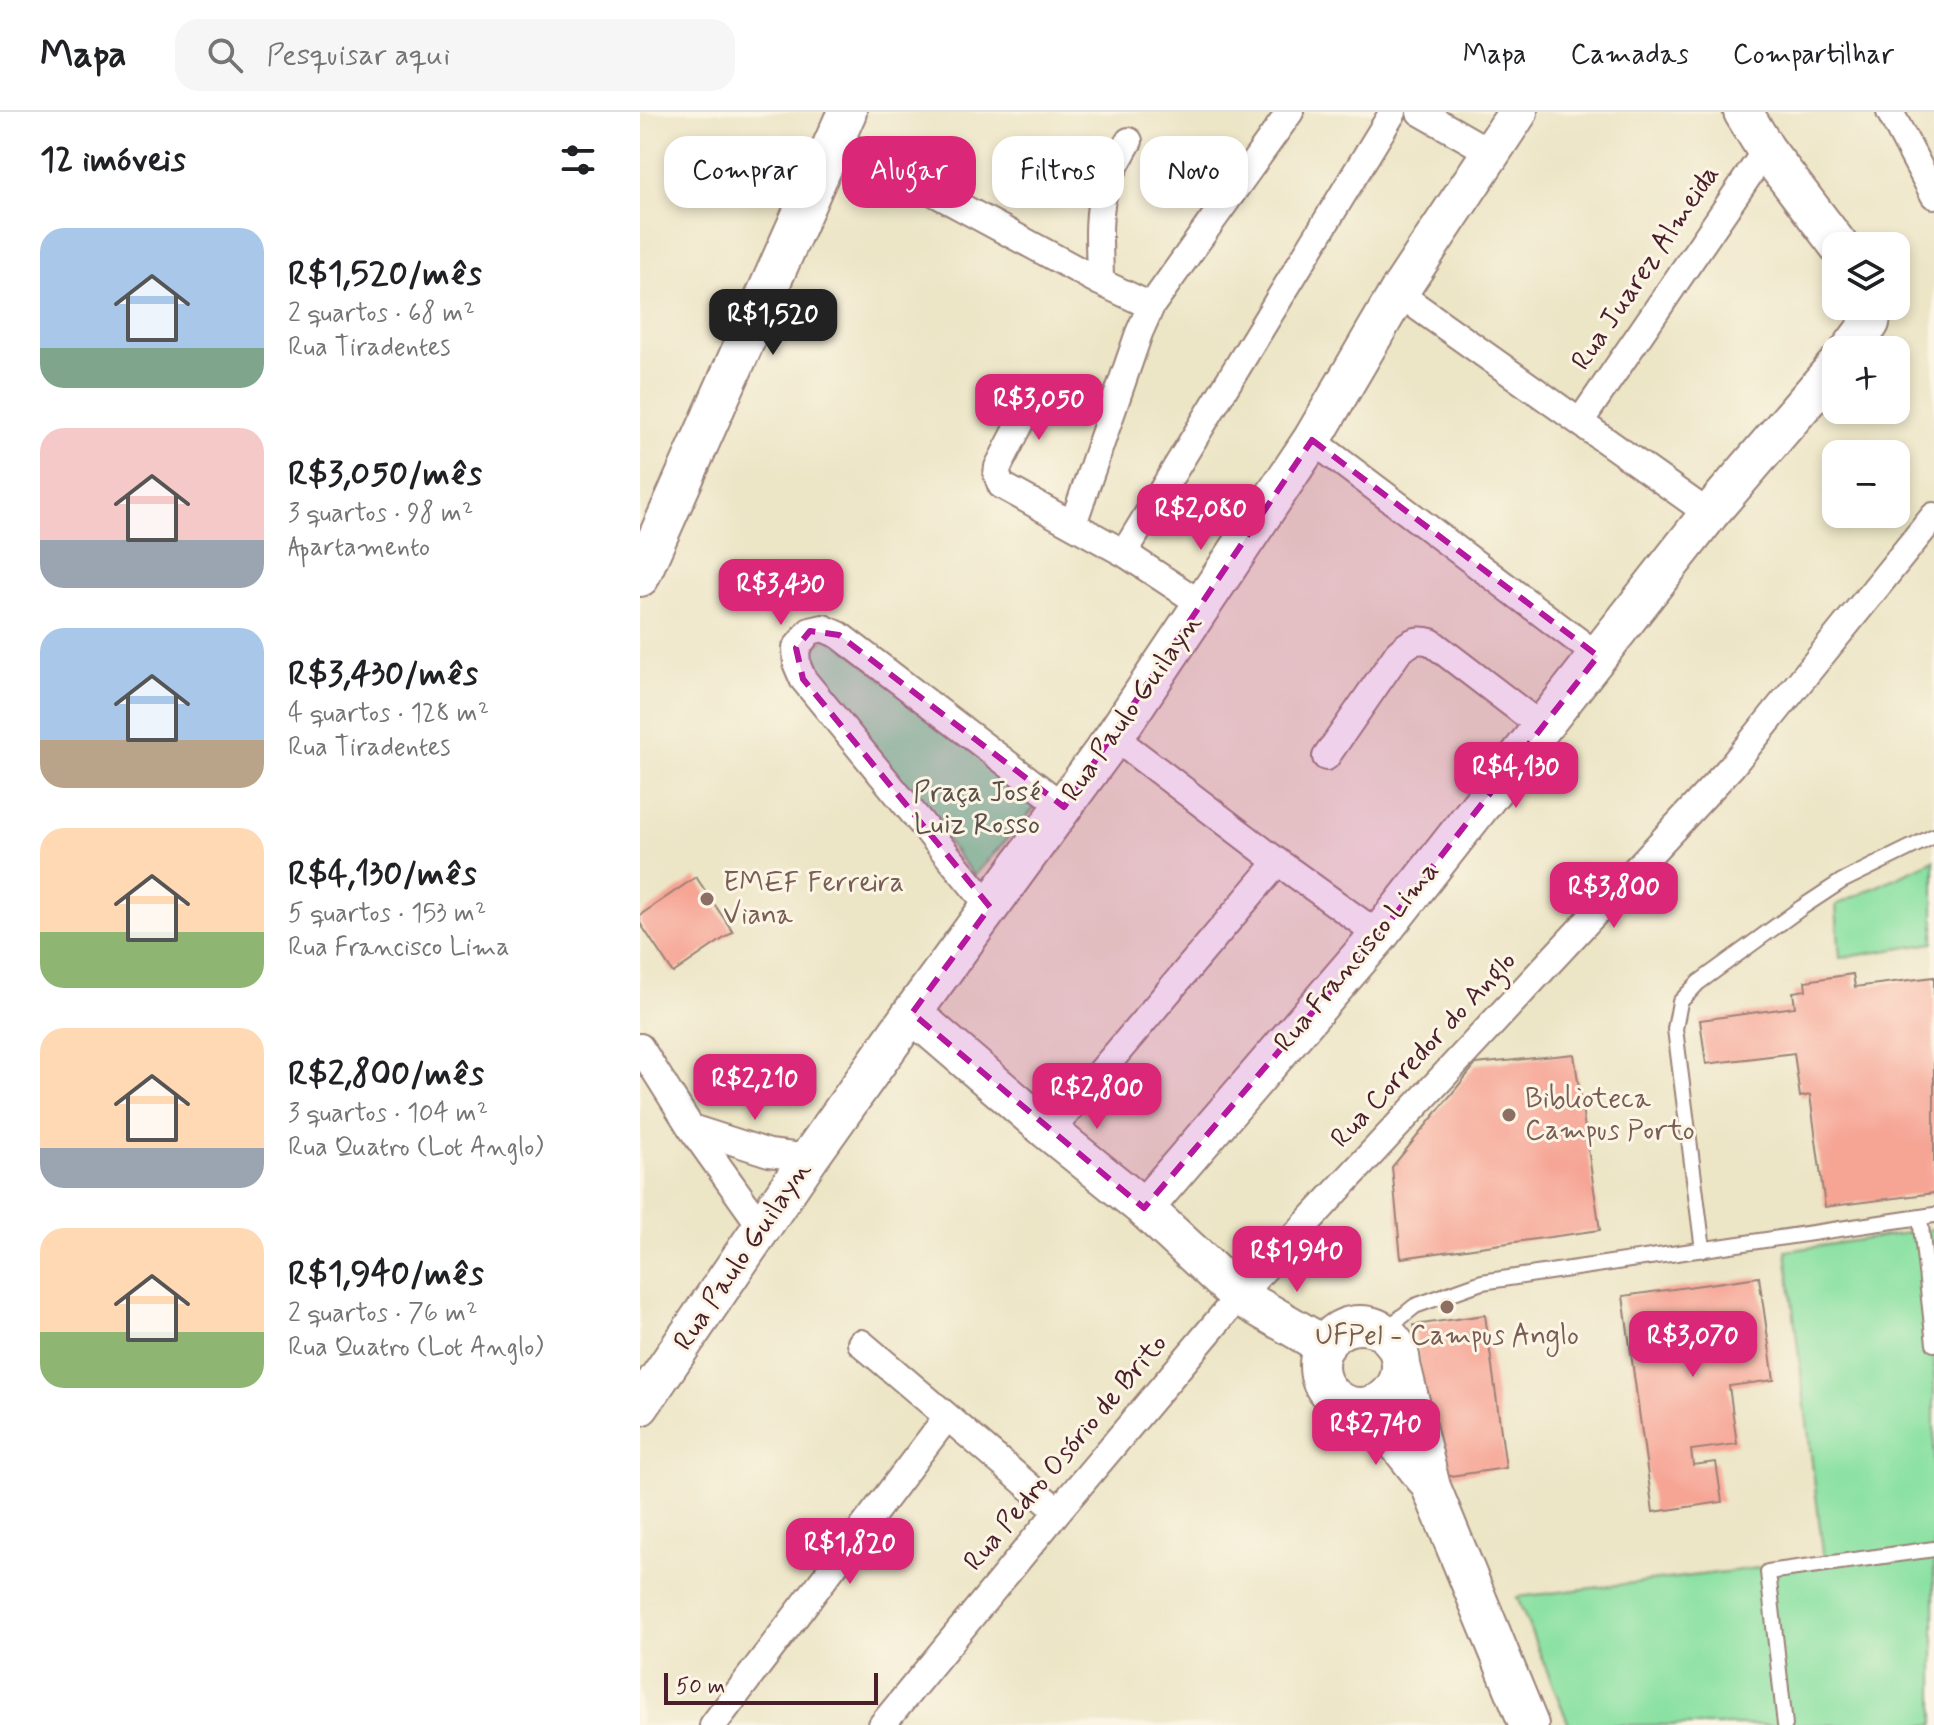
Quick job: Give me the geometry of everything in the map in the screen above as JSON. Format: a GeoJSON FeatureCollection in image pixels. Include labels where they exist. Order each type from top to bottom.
{"type":"FeatureCollection","features":[{"type":"Feature","properties":{"kind":"street"},"geometry":{"type":"LineString","coordinates":[[1073,524],[1151,306],[1290,112]]}},
{"type":"Feature","properties":{"kind":"street"},"geometry":{"type":"LineString","coordinates":[[1124,553],[1393,112]]}},
{"type":"Feature","properties":{"kind":"street"},"geometry":{"type":"LineString","coordinates":[[1420,112],[1490,152]]}},
{"type":"Feature","properties":{"kind":"street","name":"Rua Paulo Guilayn"},"geometry":{"type":"LineString","coordinates":[[640,1406],[809,1158],[1114,737],[1312,440],[1398,293],[1518,112]]}},
{"type":"Feature","properties":{"kind":"street"},"geometry":{"type":"LineString","coordinates":[[1743,112],[1766,150],[1828,232]]}},
{"type":"Feature","properties":{"kind":"street"},"geometry":{"type":"LineString","coordinates":[[1890,112],[1934,195]]}},
{"type":"Feature","properties":{"kind":"street"},"geometry":{"type":"LineString","coordinates":[[640,577],[841,126],[1100,282],[1151,306]]}},
{"type":"Feature","properties":{"kind":"street"},"geometry":{"type":"LineString","coordinates":[[1100,282],[1103,194],[1129,141]]}},
{"type":"Feature","properties":{"kind":"street","name":"Rua Juarez Almeida"},"geometry":{"type":"LineString","coordinates":[[1580,422],[1766,150]]}},
{"type":"Feature","properties":{"kind":"street"},"geometry":{"type":"LineString","coordinates":[[1398,293],[1709,514]]}},
{"type":"Feature","properties":{"kind":"street","name":"Rua Francisco Lima"},"geometry":{"type":"LineString","coordinates":[[1144,1208],[1379,935],[1709,514],[1822,382]]}},
{"type":"Feature","properties":{"kind":"street"},"geometry":{"type":"LineString","coordinates":[[1033,399],[998,467],[1001,485],[1124,553],[1203,605]]}},
{"type":"Feature","properties":{"kind":"street"},"geometry":{"type":"LineString","coordinates":[[1312,440],[1598,656]]}},
{"type":"Feature","properties":{"kind":"street","name":"Rua Corredor do Anglo"},"geometry":{"type":"LineString","coordinates":[[1239,1296],[1731,767],[1934,516]]}},
{"type":"Feature","properties":{"kind":"street"},"geometry":{"type":"LineString","coordinates":[[990,907],[803,679],[797,665],[796,648],[810,631],[823,628],[839,635],[1064,807]]}},
{"type":"Feature","properties":{"kind":"street"},"geometry":{"type":"LineString","coordinates":[[1326,757],[1398,653],[1420,639],[1431,642],[1542,727]]}},
{"type":"Feature","properties":{"kind":"street"},"geometry":{"type":"LineString","coordinates":[[1114,737],[1379,935]]}},
{"type":"Feature","properties":{"kind":"street"},"geometry":{"type":"LineString","coordinates":[[1050,1132],[1278,862]]}},
{"type":"Feature","properties":{"kind":"street"},"geometry":{"type":"LineString","coordinates":[[912,1013],[1144,1208],[1239,1296],[1325,1346]]}},
{"type":"Feature","properties":{"kind":"street"},"geometry":{"type":"LineString","coordinates":[[640,1047],[691,1128],[763,1229]]}},
{"type":"Feature","properties":{"kind":"street"},"geometry":{"type":"LineString","coordinates":[[691,1128],[769,1153],[809,1158]]}},
{"type":"Feature","properties":{"kind":"street","name":"Rua Pedro Osório de Brito"},"geometry":{"type":"LineString","coordinates":[[882,1725],[1239,1296]]}},
{"type":"Feature","properties":{"kind":"street"},"geometry":{"type":"LineString","coordinates":[[1401,1365],[1394,1389],[1386,1398],[1364,1407],[1340,1402],[1323,1384],[1320,1372],[1320,1358],[1325,1346],[1333,1335],[1344,1328],[1357,1325],[1383,1332],[1398,1352],[1431,1487],[1529,1725]]}},
{"type":"Feature","properties":{"kind":"street"},"geometry":{"type":"LineString","coordinates":[[861,1343],[1058,1511]]}},
{"type":"Feature","properties":{"kind":"street"},"geometry":{"type":"LineString","coordinates":[[1364,1407],[1383,1425],[1431,1487]]}},
{"type":"Feature","properties":{"kind":"street"},"geometry":{"type":"LineString","coordinates":[[713,1725],[947,1417]]}},
{"type":"Feature","properties":{"kind":"lane"},"geometry":{"type":"LineString","coordinates":[[1703,1250],[1675,1029],[1680,1002],[1698,983],[1842,881],[1934,836]]}},
{"type":"Feature","properties":{"kind":"lane"},"geometry":{"type":"LineString","coordinates":[[1383,1332],[1415,1306],[1482,1282],[1927,1216],[1934,1344]]}},
{"type":"Feature","properties":{"kind":"lane"},"geometry":{"type":"LineString","coordinates":[[1785,1725],[1768,1572],[1934,1549]]}},
{"type":"Feature","properties":{"kind":"highlighted area"},"geometry":{"type":"Polygon","coordinates":[[[1312,440],[1598,656],[1379,935],[1144,1208],[912,1013],[990,907],[803,679],[796,648],[810,631],[839,635],[1064,807],[1312,440]]]}},
{"type":"Feature","properties":{"kind":"green space","name":"Praça José Luiz Rosso"},"geometry":{"type":"Polygon","coordinates":[[[824,638],[843,647],[1038,804],[974,876],[814,671],[812,652],[824,638]]]}},
{"type":"Feature","properties":{"kind":"green space"},"geometry":{"type":"Polygon","coordinates":[[[1934,860],[1934,943],[1840,958],[1836,905],[1934,860]]]}},
{"type":"Feature","properties":{"kind":"green space"},"geometry":{"type":"Polygon","coordinates":[[[1934,1229],[1934,1725],[1569,1725],[1517,1597],[1824,1560],[1786,1251],[1934,1229]]]}},
{"type":"Feature","properties":{"kind":"building"},"geometry":{"type":"Polygon","coordinates":[[[696,877],[733,932],[673,973],[640,923],[640,915],[696,877]]]}},
{"type":"Feature","properties":{"kind":"building"},"geometry":{"type":"Polygon","coordinates":[[[1853,974],[1855,987],[1934,977],[1934,1193],[1825,1207],[1810,1095],[1800,1097],[1794,1053],[1706,1064],[1700,1020],[1795,1007],[1793,992],[1806,990],[1805,981],[1853,974]]]}},
{"type":"Feature","properties":{"kind":"building","name":"Biblioteca Campus Porto"},"geometry":{"type":"Polygon","coordinates":[[[1574,1054],[1600,1230],[1401,1258],[1392,1167],[1476,1064],[1574,1054]]]}},
{"type":"Feature","properties":{"kind":"building"},"geometry":{"type":"Polygon","coordinates":[[[1759,1277],[1774,1380],[1729,1386],[1737,1444],[1691,1450],[1693,1465],[1716,1462],[1722,1502],[1653,1512],[1623,1296],[1759,1277]]]}},
{"type":"Feature","properties":{"kind":"building"},"geometry":{"type":"Polygon","coordinates":[[[1485,1315],[1506,1468],[1436,1478],[1414,1325],[1485,1315]]]}},
{"type":"Feature","properties":{"kind":"place","name":"EMEF Ferreira Viana"},"geometry":{"type":"Point","coordinates":[707,899]}},
{"type":"Feature","properties":{"kind":"place","name":"Biblioteca Campus Porto"},"geometry":{"type":"Point","coordinates":[1509,1115]}},
{"type":"Feature","properties":{"kind":"place","name":"UFPel - Campus Anglo"},"geometry":{"type":"Point","coordinates":[1447,1307]}}]}
